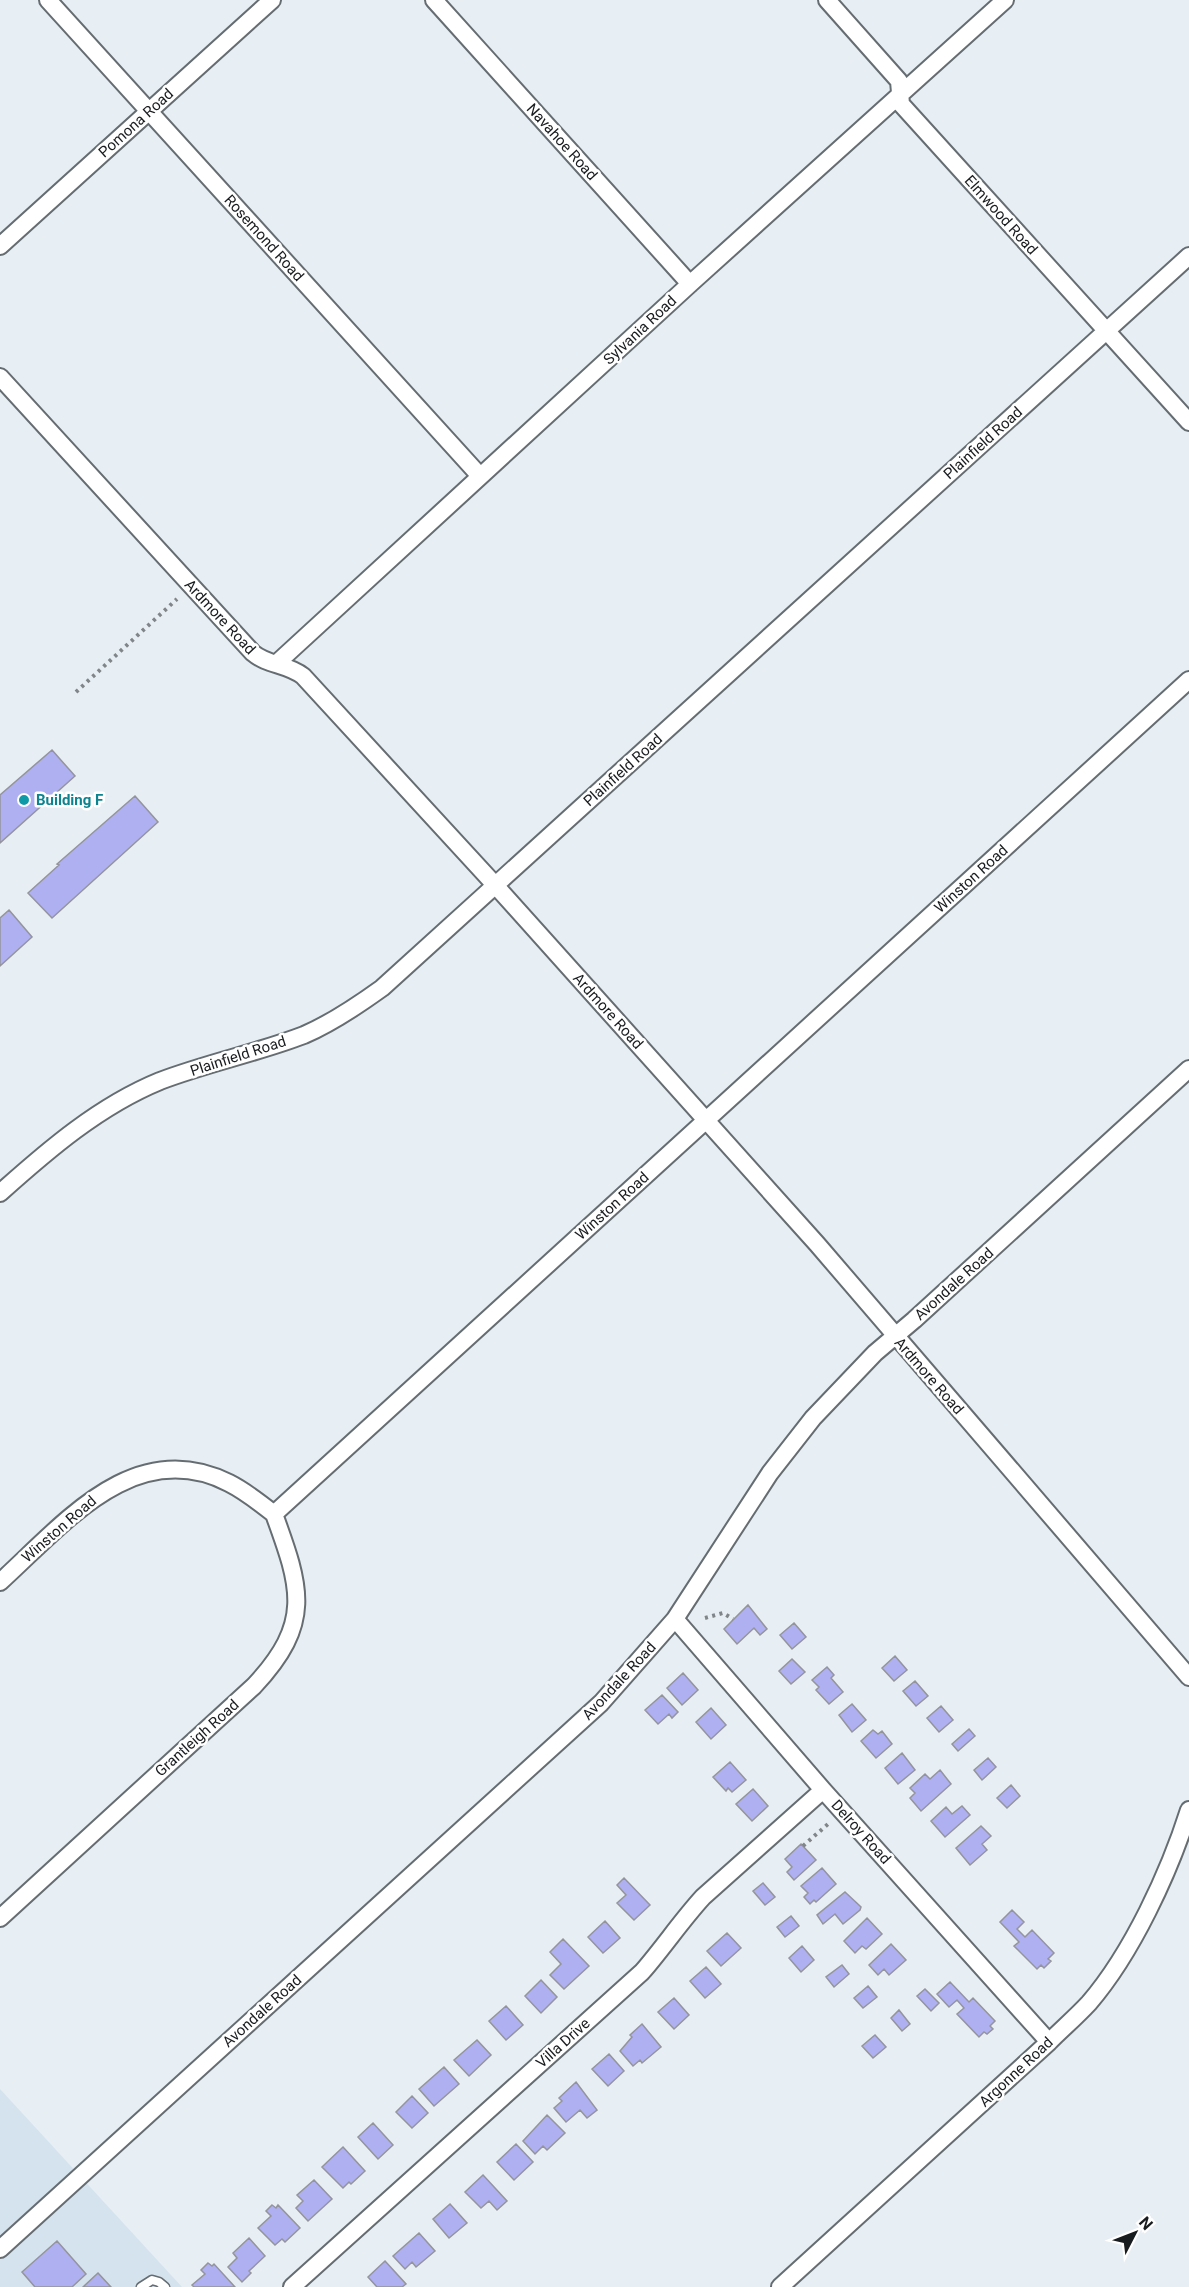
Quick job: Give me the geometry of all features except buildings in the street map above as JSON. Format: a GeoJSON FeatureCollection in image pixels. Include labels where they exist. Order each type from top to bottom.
{"type":"FeatureCollection","features":[{"type":"Feature","properties":{"kind":"street","name":"Rosemond Road"},"geometry":{"type":"LineString","coordinates":[[48,0],[480,476]]}},
{"type":"Feature","properties":{"kind":"street","name":"Pomona Road"},"geometry":{"type":"LineString","coordinates":[[0,246],[272,0]]}},
{"type":"Feature","properties":{"kind":"street","name":"Navahoe Road"},"geometry":{"type":"LineString","coordinates":[[434,0],[690,284]]}},
{"type":"Feature","properties":{"kind":"street","name":"Elmwood Road"},"geometry":{"type":"LineString","coordinates":[[827,0],[899,81],[901,104],[1189,422]]}},
{"type":"Feature","properties":{"kind":"street","name":"Sylvania Road"},"geometry":{"type":"LineString","coordinates":[[277,663],[690,284],[1005,0]]}},
{"type":"Feature","properties":{"kind":"street","name":"Plainfield Road"},"geometry":{"type":"LineString","coordinates":[[0,1193],[93,1117],[126,1098],[161,1081],[305,1034],[347,1013],[382,988],[1189,256]]}},
{"type":"Feature","properties":{"kind":"street","name":"Ardmore Road"},"geometry":{"type":"LineString","coordinates":[[0,376],[253,653],[264,661],[277,663],[303,676],[496,886],[707,1120],[1189,1677]]}},
{"type":"Feature","properties":{"kind":"street","name":"Winston Road"},"geometry":{"type":"LineString","coordinates":[[0,1582],[87,1503],[117,1483],[150,1471],[175,1469],[206,1474],[228,1482],[274,1514],[1189,680]]}},
{"type":"Feature","properties":{"kind":"street","name":"Avondale Road"},"geometry":{"type":"LineString","coordinates":[[0,2249],[602,1703],[675,1619],[792,1444],[852,1376],[1189,1070]]}},
{"type":"Feature","properties":{"kind":"street","name":"Grantleigh Road"},"geometry":{"type":"LineString","coordinates":[[0,1918],[254,1686],[279,1656],[293,1624],[296,1594],[295,1577],[274,1514]]}},
{"type":"Feature","properties":{"kind":"street","name":"Delroy Road"},"geometry":{"type":"LineString","coordinates":[[675,1619],[823,1790],[1049,2042]]}},
{"type":"Feature","properties":{"kind":"street","name":"Villa Drive"},"geometry":{"type":"LineString","coordinates":[[292,2287],[642,1972],[686,1914],[823,1790]]}},
{"type":"Feature","properties":{"kind":"street","name":"Argonne Road"},"geometry":{"type":"LineString","coordinates":[[780,2287],[1049,2042],[1089,2002],[1122,1955],[1153,1900],[1189,1810]]}},
{"type":"Feature","properties":{"kind":"lane"},"geometry":{"type":"LineString","coordinates":[[141,2287],[152,2280],[165,2287]]}},
{"type":"Feature","properties":{"kind":"path"},"geometry":{"type":"LineString","coordinates":[[76,692],[177,599]]}},
{"type":"Feature","properties":{"kind":"path"},"geometry":{"type":"LineString","coordinates":[[705,1618],[723,1612],[733,1619]]}},
{"type":"Feature","properties":{"kind":"path"},"geometry":{"type":"LineString","coordinates":[[803,1846],[828,1824]]}},
{"type":"Feature","properties":{"kind":"shaded area"},"geometry":{"type":"Polygon","coordinates":[[[0,2089],[182,2287],[0,2287],[0,2089]]]}},
{"type":"Feature","properties":{"kind":"place","name":"Building F"},"geometry":{"type":"Point","coordinates":[24,800]}}]}
